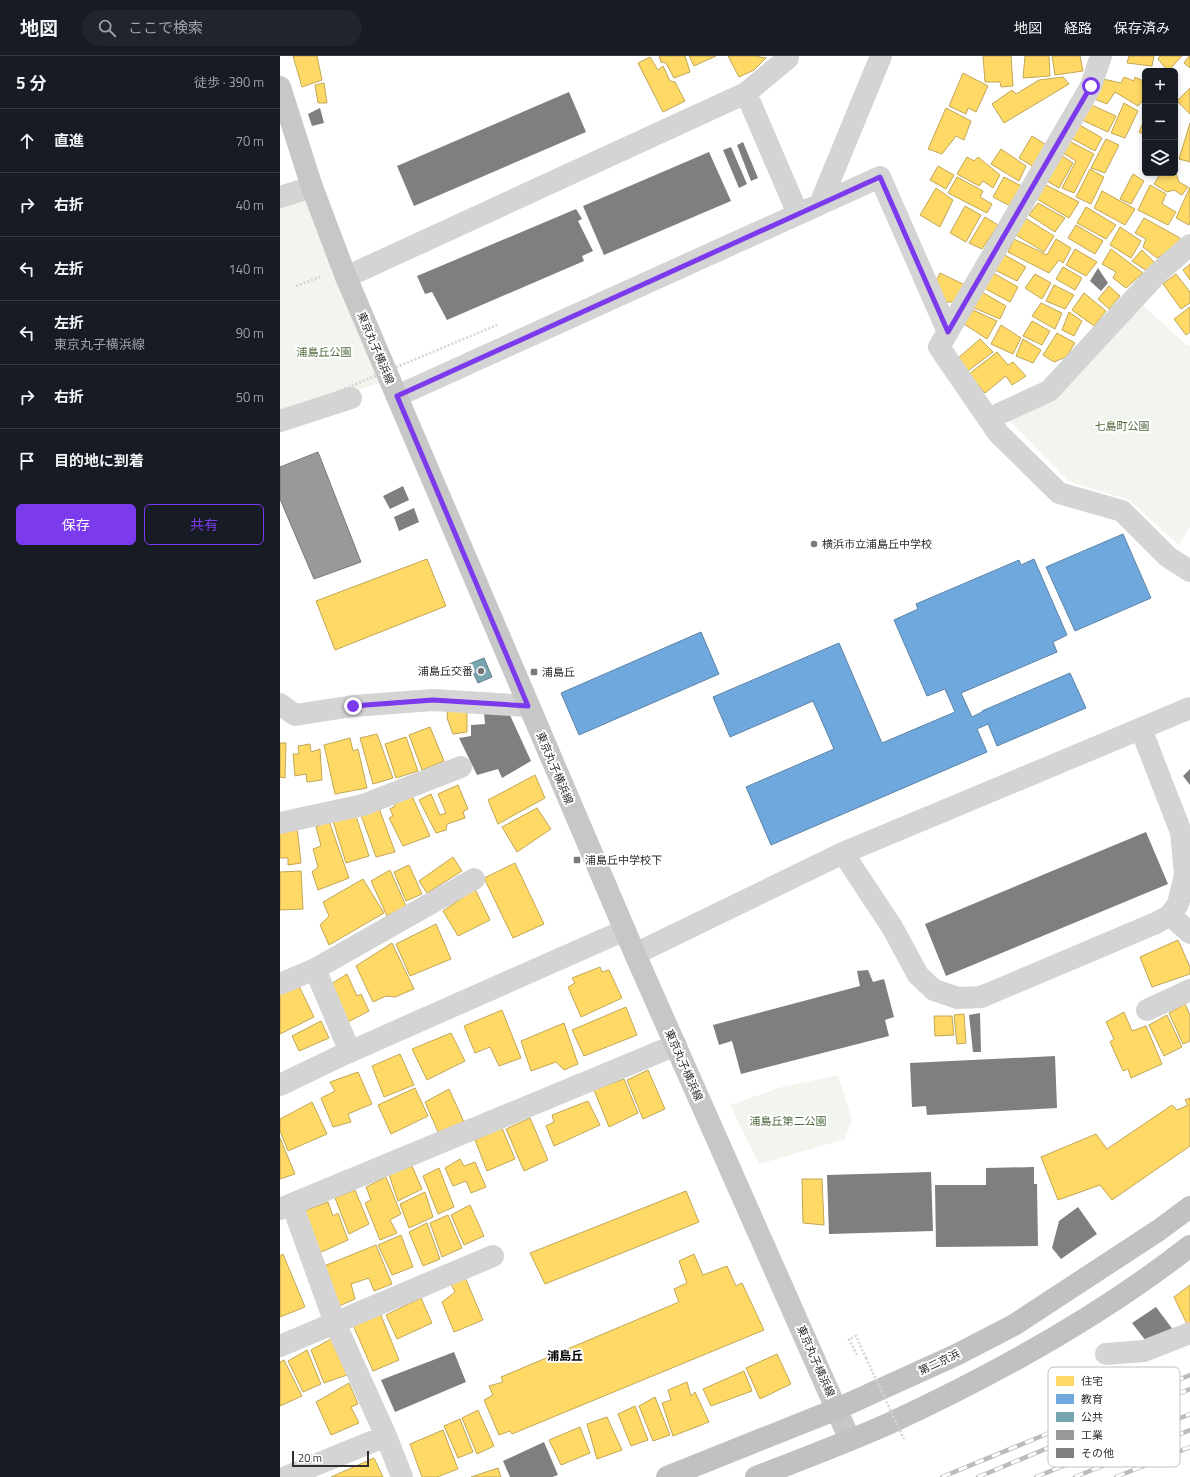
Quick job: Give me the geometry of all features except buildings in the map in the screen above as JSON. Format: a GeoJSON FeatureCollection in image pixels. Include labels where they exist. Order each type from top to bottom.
{"type":"FeatureCollection","features":[{"type":"Feature","properties":{"kind":"highway","name":"第二京浜"},"geometry":{"type":"LineString","coordinates":[[667,1477],[837,1409],[956,1355],[1014,1325],[1159,1230],[1190,1207]]}},
{"type":"Feature","properties":{"kind":"highway"},"geometry":{"type":"LineString","coordinates":[[756,1477],[850,1440],[969,1385],[1061,1334],[1129,1290],[1190,1246]]}},
{"type":"Feature","properties":{"kind":"main road","name":"東京丸子横浜線"},"geometry":{"type":"LineString","coordinates":[[280,87],[312,186],[346,277],[635,954],[850,1440]]}},
{"type":"Feature","properties":{"kind":"street"},"geometry":{"type":"LineString","coordinates":[[820,204],[881,56]]}},
{"type":"Feature","properties":{"kind":"street"},"geometry":{"type":"LineString","coordinates":[[1101,56],[1091,86],[939,348],[998,433],[1059,493],[1122,511],[1168,557],[1190,571]]}},
{"type":"Feature","properties":{"kind":"street"},"geometry":{"type":"LineString","coordinates":[[346,277],[746,93],[783,59]]}},
{"type":"Feature","properties":{"kind":"street"},"geometry":{"type":"LineString","coordinates":[[746,93],[798,214]]}},
{"type":"Feature","properties":{"kind":"street"},"geometry":{"type":"LineString","coordinates":[[397,396],[880,177],[948,332]]}},
{"type":"Feature","properties":{"kind":"street"},"geometry":{"type":"LineString","coordinates":[[280,197],[312,186]]}},
{"type":"Feature","properties":{"kind":"street"},"geometry":{"type":"LineString","coordinates":[[988,419],[1048,391],[1158,273],[1190,244]]}},
{"type":"Feature","properties":{"kind":"street"},"geometry":{"type":"LineString","coordinates":[[280,421],[342,397]]}},
{"type":"Feature","properties":{"kind":"street"},"geometry":{"type":"LineString","coordinates":[[280,704],[295,715],[353,706],[433,700],[528,706]]}},
{"type":"Feature","properties":{"kind":"street"},"geometry":{"type":"LineString","coordinates":[[635,954],[843,853],[1190,708]]}},
{"type":"Feature","properties":{"kind":"street"},"geometry":{"type":"LineString","coordinates":[[843,853],[892,927],[918,975],[934,990],[958,998],[981,997],[1156,923],[1170,915],[1178,904],[1185,875],[1181,832],[1141,729]]}},
{"type":"Feature","properties":{"kind":"street"},"geometry":{"type":"LineString","coordinates":[[280,823],[363,805],[461,767]]}},
{"type":"Feature","properties":{"kind":"street"},"geometry":{"type":"LineString","coordinates":[[280,984],[315,969],[474,879]]}},
{"type":"Feature","properties":{"kind":"street"},"geometry":{"type":"LineString","coordinates":[[1170,915],[1190,933]]}},
{"type":"Feature","properties":{"kind":"street"},"geometry":{"type":"LineString","coordinates":[[280,1085],[350,1052],[625,930]]}},
{"type":"Feature","properties":{"kind":"street"},"geometry":{"type":"LineString","coordinates":[[315,969],[350,1052]]}},
{"type":"Feature","properties":{"kind":"street"},"geometry":{"type":"LineString","coordinates":[[1147,1010],[1190,990]]}},
{"type":"Feature","properties":{"kind":"street"},"geometry":{"type":"LineString","coordinates":[[402,1477],[386,1436],[335,1323],[286,1206],[676,1045]]}},
{"type":"Feature","properties":{"kind":"street"},"geometry":{"type":"LineString","coordinates":[[280,1346],[493,1256]]}},
{"type":"Feature","properties":{"kind":"street"},"geometry":{"type":"LineString","coordinates":[[1106,1354],[1144,1351],[1190,1333]]}},
{"type":"Feature","properties":{"kind":"street"},"geometry":{"type":"LineString","coordinates":[[286,1477],[386,1436]]}},
{"type":"Feature","properties":{"kind":"path"},"geometry":{"type":"LineString","coordinates":[[342,397],[497,325]]}},
{"type":"Feature","properties":{"kind":"path"},"geometry":{"type":"LineString","coordinates":[[857,1355],[849,1339],[856,1336],[904,1439]]}},
{"type":"Feature","properties":{"kind":"green space","name":"浦島丘公園"},"geometry":{"type":"Polygon","coordinates":[[[307,196],[384,382],[280,413],[280,204],[307,196]]]}},
{"type":"Feature","properties":{"kind":"green space","name":"七島町公園"},"geometry":{"type":"Polygon","coordinates":[[[1142,305],[1188,346],[1190,345],[1190,527],[1179,545],[1129,500],[1068,481],[1009,420],[1142,305]]]}},
{"type":"Feature","properties":{"kind":"green space","name":"浦島丘第二公園"},"geometry":{"type":"Polygon","coordinates":[[[838,1075],[852,1120],[845,1139],[759,1164],[730,1105],[782,1087],[838,1075]]]}},
{"type":"Feature","properties":{"kind":"railway"},"geometry":{"type":"LineString","coordinates":[[1180,1379],[1190,1375]]}},
{"type":"Feature","properties":{"kind":"railway"},"geometry":{"type":"LineString","coordinates":[[1180,1393],[1190,1389]]}},
{"type":"Feature","properties":{"kind":"railway"},"geometry":{"type":"LineString","coordinates":[[1180,1418],[1190,1414]]}},
{"type":"Feature","properties":{"kind":"railway"},"geometry":{"type":"LineString","coordinates":[[1180,1434],[1190,1430]]}},
{"type":"Feature","properties":{"kind":"railway"},"geometry":{"type":"LineString","coordinates":[[942,1477],[1048,1433]]}},
{"type":"Feature","properties":{"kind":"railway"},"geometry":{"type":"LineString","coordinates":[[1180,1451],[1190,1447]]}},
{"type":"Feature","properties":{"kind":"railway"},"geometry":{"type":"LineString","coordinates":[[978,1477],[1048,1448]]}},
{"type":"Feature","properties":{"kind":"railway"},"geometry":{"type":"LineString","coordinates":[[1036,1477],[1060,1467]]}},
{"type":"Feature","properties":{"kind":"railway"},"geometry":{"type":"LineString","coordinates":[[1075,1477],[1099,1467]]}},
{"type":"Feature","properties":{"kind":"railway"},"geometry":{"type":"LineString","coordinates":[[1116,1477],[1141,1467]]}},
{"type":"Feature","properties":{"kind":"place","name":"横浜市立浦島丘中学校"},"geometry":{"type":"Point","coordinates":[814,544]}},
{"type":"Feature","properties":{"kind":"place","name":"浦島丘交番"},"geometry":{"type":"Point","coordinates":[481,671]}},
{"type":"Feature","properties":{"kind":"place","name":"浦島丘"},"geometry":{"type":"Point","coordinates":[534,672]}},
{"type":"Feature","properties":{"kind":"place","name":"浦島丘中学校下"},"geometry":{"type":"Point","coordinates":[577,860]}},
{"type":"Feature","properties":{"kind":"district","name":"浦島丘"},"geometry":{"type":"Point","coordinates":[565,1356]}},
{"type":"Feature","properties":{"kind":"route"},"geometry":{"type":"LineString","coordinates":[[353,706],[433,700],[528,706],[397,396],[880,177],[948,332],[1091,86]]}}]}
